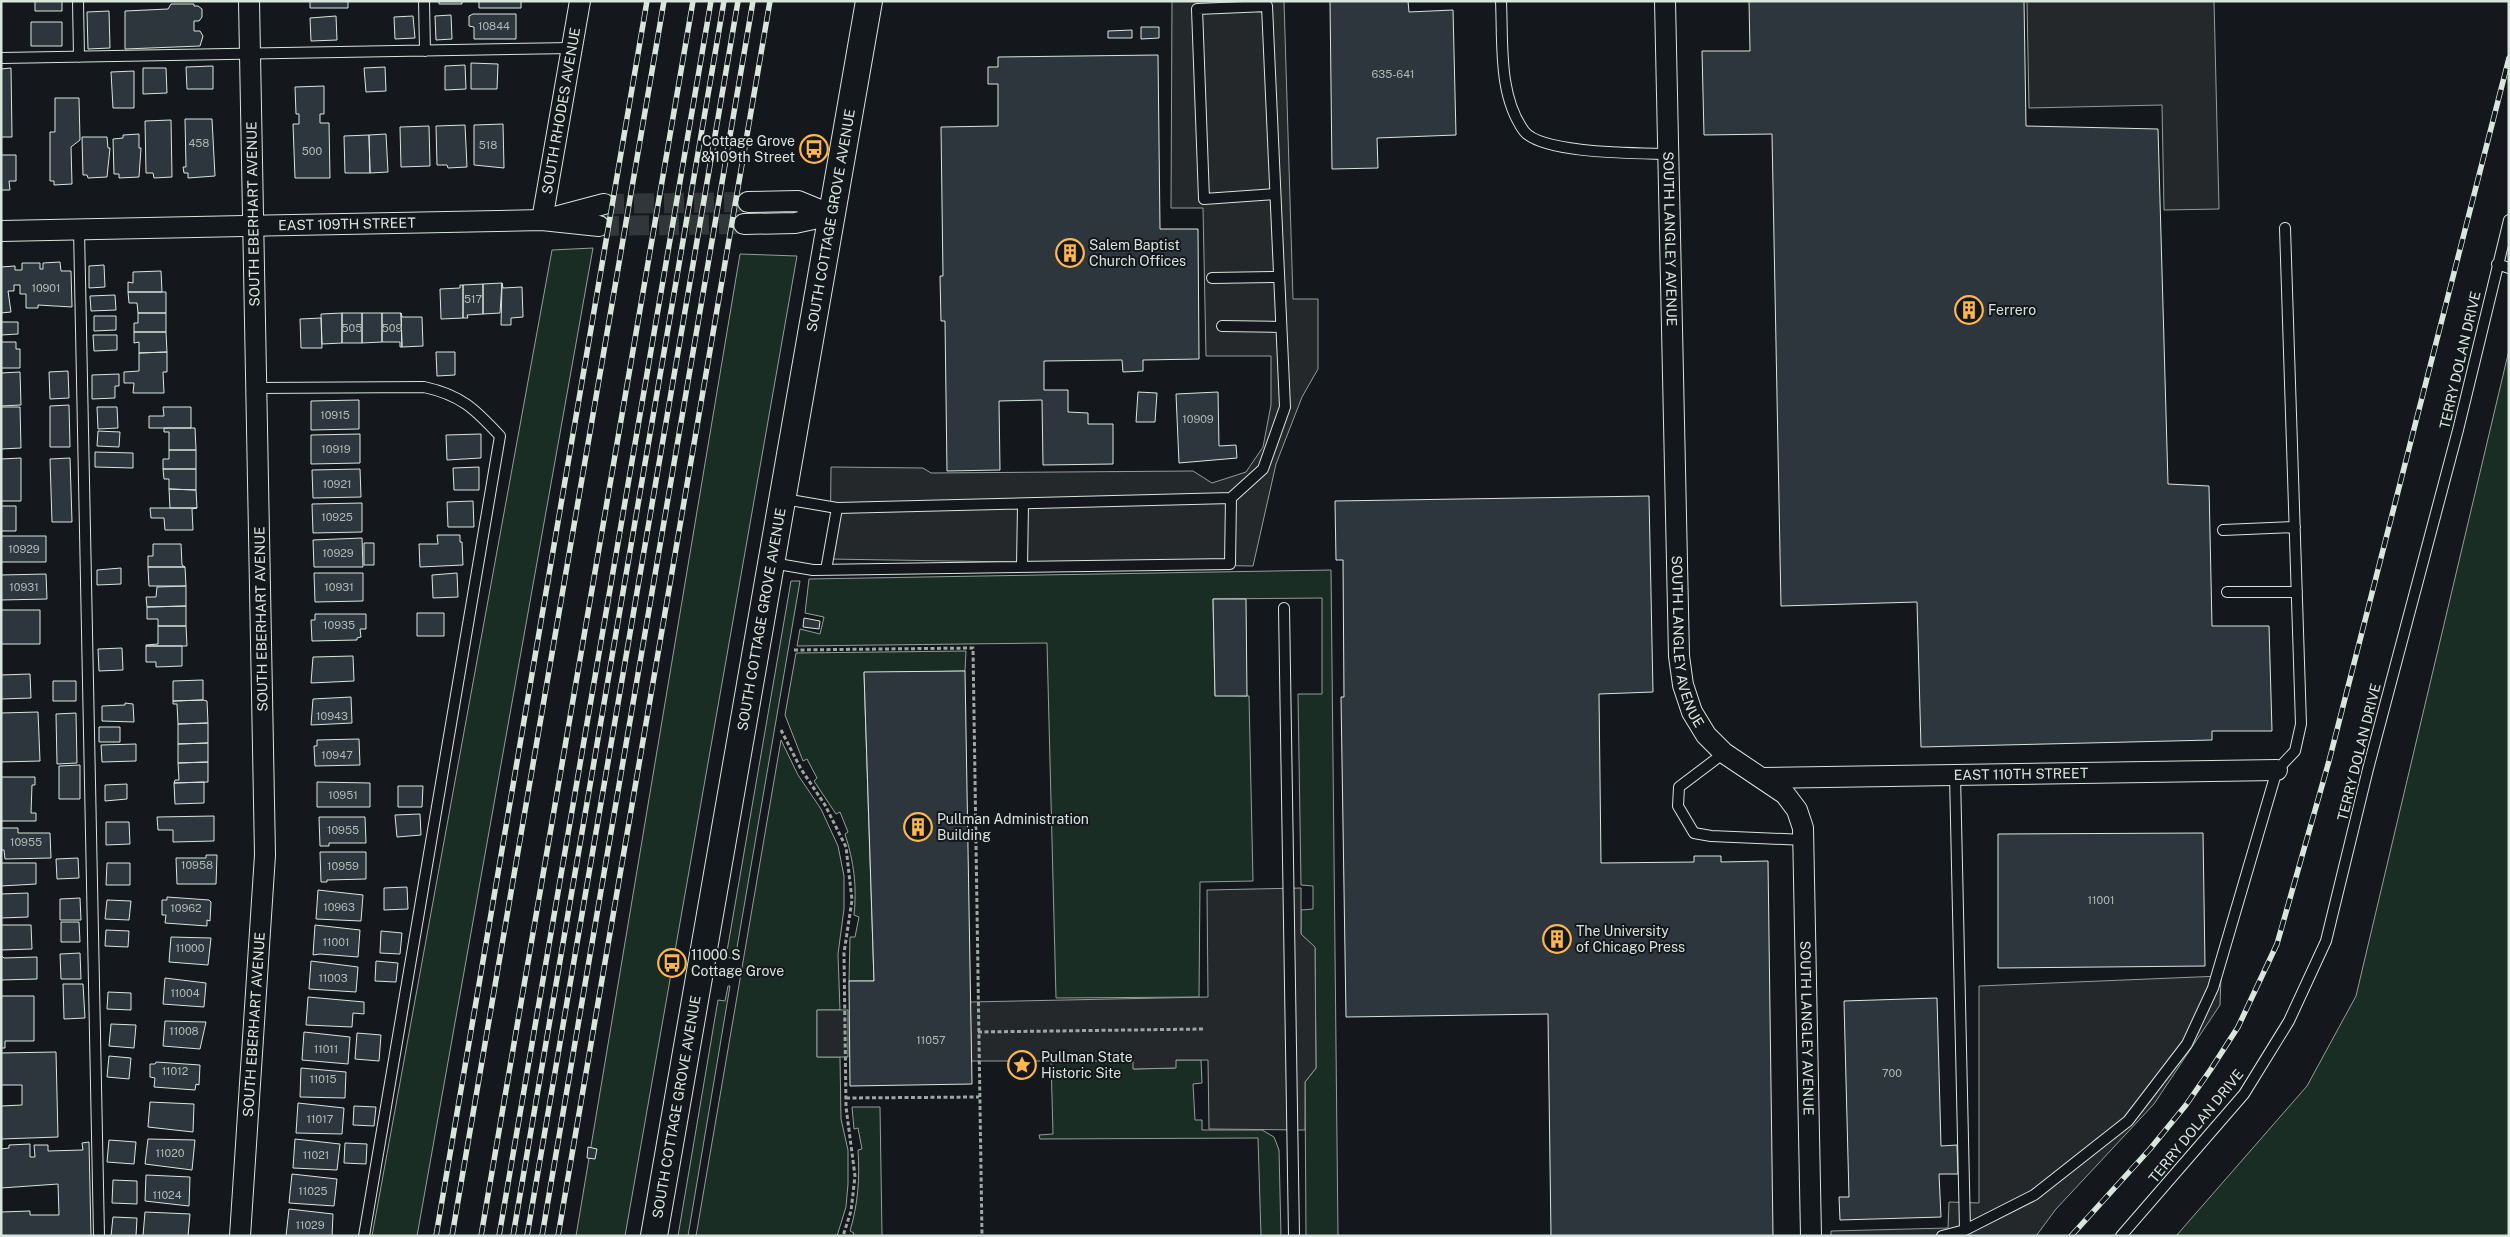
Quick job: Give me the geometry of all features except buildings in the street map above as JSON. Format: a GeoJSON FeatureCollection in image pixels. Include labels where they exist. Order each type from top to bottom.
{"type":"FeatureCollection","features":[{"type":"Feature","properties":{"kind":"street","name":"SOUTH EBERHART AVENUE"},"geometry":{"type":"LineString","coordinates":[[240,1236],[266,855],[249,1]]}},
{"type":"Feature","properties":{"kind":"street","name":"SOUTH RHODES AVENUE"},"geometry":{"type":"LineString","coordinates":[[542,220],[580,1]]}},
{"type":"Feature","properties":{"kind":"street","name":"SOUTH COTTAGE GROVE AVENUE"},"geometry":{"type":"LineString","coordinates":[[654,1236],[869,1]]}},
{"type":"Feature","properties":{"kind":"street","name":"SOUTH LANGLEY AVENUE"},"geometry":{"type":"LineString","coordinates":[[1665,1],[1679,656],[1683,684],[1692,712],[1706,735],[1724,753],[1785,794],[1796,810],[1803,828],[1811,1236]]}},
{"type":"Feature","properties":{"kind":"street"},"geometry":{"type":"LineString","coordinates":[[748,202],[798,201],[832,215]]}},
{"type":"Feature","properties":{"kind":"street","name":"EAST 109TH STREET"},"geometry":{"type":"LineString","coordinates":[[542,220],[604,204]]}},
{"type":"Feature","properties":{"kind":"street"},"geometry":{"type":"LineString","coordinates":[[744,224],[794,223],[832,215]]}},
{"type":"Feature","properties":{"kind":"street","name":"EAST 109TH STREET"},"geometry":{"type":"LineString","coordinates":[[1,231],[542,220],[600,226]]}},
{"type":"Feature","properties":{"kind":"street","name":"EAST 110TH STREET"},"geometry":{"type":"LineString","coordinates":[[1763,778],[2278,770]]}},
{"type":"Feature","properties":{"kind":"lane"},"geometry":{"type":"LineString","coordinates":[[78,1],[79,57]]}},
{"type":"Feature","properties":{"kind":"lane"},"geometry":{"type":"LineString","coordinates":[[424,1],[426,50]]}},
{"type":"Feature","properties":{"kind":"lane"},"geometry":{"type":"LineString","coordinates":[[1501,1],[1505,78],[1510,105],[1524,133],[1550,145],[1600,152],[1668,154]]}},
{"type":"Feature","properties":{"kind":"lane"},"geometry":{"type":"LineString","coordinates":[[782,498],[837,508],[1023,505],[1231,498],[1263,470],[1285,407],[1274,194],[1268,6],[1197,9],[1204,198],[1274,194]]}},
{"type":"Feature","properties":{"kind":"lane"},"geometry":{"type":"LineString","coordinates":[[1,58],[572,48]]}},
{"type":"Feature","properties":{"kind":"lane","name":"TERRY DOLAN DRIVE"},"geometry":{"type":"LineString","coordinates":[[2121,1236],[2244,1094],[2289,1020],[2326,941],[2370,760],[2458,430],[2509,220]]}},
{"type":"Feature","properties":{"kind":"lane"},"geometry":{"type":"LineString","coordinates":[[1942,1236],[1965,1230],[2034,1195],[2128,1121],[2187,1044],[2213,988],[2278,770],[2295,751],[2301,724],[2285,228]]}},
{"type":"Feature","properties":{"kind":"lane"},"geometry":{"type":"LineString","coordinates":[[79,229],[99,1236]]}},
{"type":"Feature","properties":{"kind":"lane"},"geometry":{"type":"LineString","coordinates":[[2497,264],[2509,268]]}},
{"type":"Feature","properties":{"kind":"lane"},"geometry":{"type":"LineString","coordinates":[[1212,278],[1278,276]]}},
{"type":"Feature","properties":{"kind":"lane"},"geometry":{"type":"LineString","coordinates":[[1222,326],[1281,327]]}},
{"type":"Feature","properties":{"kind":"lane"},"geometry":{"type":"LineString","coordinates":[[257,388],[424,387],[445,392],[460,399],[477,411],[500,436],[364,1236]]}},
{"type":"Feature","properties":{"kind":"lane"},"geometry":{"type":"LineString","coordinates":[[771,563],[826,570],[1230,564],[1231,498]]}},
{"type":"Feature","properties":{"kind":"lane"},"geometry":{"type":"LineString","coordinates":[[1022,567],[1023,505]]}},
{"type":"Feature","properties":{"kind":"lane"},"geometry":{"type":"LineString","coordinates":[[826,570],[837,508]]}},
{"type":"Feature","properties":{"kind":"lane"},"geometry":{"type":"LineString","coordinates":[[2223,530],[2294,527]]}},
{"type":"Feature","properties":{"kind":"lane"},"geometry":{"type":"LineString","coordinates":[[2227,592],[2297,592]]}},
{"type":"Feature","properties":{"kind":"lane"},"geometry":{"type":"LineString","coordinates":[[1284,608],[1294,1236]]}},
{"type":"Feature","properties":{"kind":"lane"},"geometry":{"type":"LineString","coordinates":[[1724,753],[1679,787],[1678,806],[1694,833],[1711,836],[1804,840]]}},
{"type":"Feature","properties":{"kind":"lane"},"geometry":{"type":"LineString","coordinates":[[1955,775],[1965,1230]]}},
{"type":"Feature","properties":{"kind":"path"},"geometry":{"type":"LineString","coordinates":[[794,650],[972,648],[982,1236]]}},
{"type":"Feature","properties":{"kind":"path"},"geometry":{"type":"LineString","coordinates":[[781,730],[800,769],[825,805],[846,847],[852,900],[844,953],[846,1098],[855,1176],[851,1211],[844,1236]]}},
{"type":"Feature","properties":{"kind":"path"},"geometry":{"type":"LineString","coordinates":[[978,1032],[1204,1028]]}},
{"type":"Feature","properties":{"kind":"path"},"geometry":{"type":"LineString","coordinates":[[846,1098],[979,1097]]}},
{"type":"Feature","properties":{"kind":"green space"},"geometry":{"type":"Polygon","coordinates":[[[593,248],[417,1236],[372,1236],[552,250],[593,248]]]}},
{"type":"Feature","properties":{"kind":"green space"},"geometry":{"type":"Polygon","coordinates":[[[740,254],[797,256],[625,1236],[576,1236],[740,254]]]}},
{"type":"Feature","properties":{"kind":"green space"},"geometry":{"type":"Polygon","coordinates":[[[2509,350],[2509,1236],[2176,1236],[2307,1086],[2356,996],[2509,350]]]}},
{"type":"Feature","properties":{"kind":"green space"},"geometry":{"type":"Polygon","coordinates":[[[1331,570],[1338,1236],[1306,1236],[1305,1082],[1316,1068],[1315,948],[1301,934],[1301,910],[1313,909],[1313,886],[1301,885],[1298,694],[1322,694],[1322,598],[1213,599],[1215,695],[1249,696],[1253,881],[1200,882],[1199,997],[1056,998],[1047,643],[797,646],[800,629],[820,634],[824,617],[805,613],[809,579],[1331,570]]]}},
{"type":"Feature","properties":{"kind":"green space"},"geometry":{"type":"Polygon","coordinates":[[[791,581],[800,581],[735,959],[726,957],[791,581]]]}},
{"type":"Feature","properties":{"kind":"green space"},"geometry":{"type":"Polygon","coordinates":[[[966,651],[965,671],[864,673],[874,981],[849,981],[850,937],[855,937],[859,917],[854,915],[854,874],[845,834],[848,832],[840,812],[836,814],[814,781],[817,778],[807,759],[803,761],[785,715],[796,653],[966,651]]]}},
{"type":"Feature","properties":{"kind":"green space"},"geometry":{"type":"Polygon","coordinates":[[[781,740],[798,775],[821,809],[838,846],[844,876],[844,909],[838,954],[840,1010],[817,1010],[817,1057],[840,1057],[841,1119],[848,1150],[846,1207],[837,1236],[696,1236],[781,740]]]}},
{"type":"Feature","properties":{"kind":"green space"},"geometry":{"type":"Polygon","coordinates":[[[728,986],[730,986],[688,1236],[678,1236],[718,1000],[725,1001],[728,986]]]}},
{"type":"Feature","properties":{"kind":"green space"},"geometry":{"type":"Polygon","coordinates":[[[1051,1060],[1133,1060],[1134,1069],[1175,1068],[1175,1060],[1201,1060],[1202,1083],[1193,1084],[1195,1120],[1202,1120],[1202,1130],[1262,1130],[1274,1137],[1279,1150],[1281,1236],[1261,1236],[1258,1138],[1040,1139],[1039,1135],[1053,1134],[1051,1060]]]}},
{"type":"Feature","properties":{"kind":"green space"},"geometry":{"type":"Polygon","coordinates":[[[852,1107],[880,1107],[882,1236],[853,1236],[854,1233],[850,1231],[858,1191],[858,1150],[862,1149],[858,1128],[854,1129],[852,1107]]]}},
{"type":"Feature","properties":{"kind":"shaded area"},"geometry":{"type":"Polygon","coordinates":[[[1172,1],[1284,1],[1293,299],[1318,299],[1318,369],[1302,397],[1276,464],[1253,566],[830,559],[831,467],[923,468],[931,473],[1193,471],[1212,483],[1246,472],[1263,447],[1271,405],[1271,356],[1206,356],[1203,208],[1171,208],[1172,1]]]}},
{"type":"Feature","properties":{"kind":"shaded area"},"geometry":{"type":"Polygon","coordinates":[[[2027,1],[2214,1],[2219,209],[2164,210],[2162,105],[2029,108],[2027,1]]]}},
{"type":"Feature","properties":{"kind":"shaded area"},"geometry":{"type":"Polygon","coordinates":[[[1301,888],[1301,934],[1315,947],[1316,1068],[1305,1082],[1305,1130],[1209,1129],[1208,1060],[1176,1060],[1176,1068],[1133,1069],[1133,1061],[971,1061],[970,1002],[1208,997],[1207,890],[1301,888]]]}},
{"type":"Feature","properties":{"kind":"shaded area"},"geometry":{"type":"Polygon","coordinates":[[[2221,976],[2220,1005],[2154,1104],[2056,1209],[2036,1236],[1831,1236],[1831,1231],[1948,1228],[1949,1202],[1979,1203],[1979,986],[2221,976]]]}},
{"type":"Feature","properties":{"kind":"shaded area"},"geometry":{"type":"Polygon","coordinates":[[[817,1010],[848,1010],[848,1057],[817,1057],[817,1010]]]}},
{"type":"Feature","properties":{"kind":"tunnel"},"geometry":{"type":"LineString","coordinates":[[604,204],[748,202]]}},
{"type":"Feature","properties":{"kind":"tunnel"},"geometry":{"type":"LineString","coordinates":[[599,226],[744,224]]}},
{"type":"Feature","properties":{"kind":"railway"},"geometry":{"type":"LineString","coordinates":[[436,1236],[647,1]]}},
{"type":"Feature","properties":{"kind":"railway"},"geometry":{"type":"LineString","coordinates":[[452,1236],[664,1]]}},
{"type":"Feature","properties":{"kind":"railway"},"geometry":{"type":"LineString","coordinates":[[481,1236],[693,1]]}},
{"type":"Feature","properties":{"kind":"railway"},"geometry":{"type":"LineString","coordinates":[[499,1236],[711,1]]}},
{"type":"Feature","properties":{"kind":"railway"},"geometry":{"type":"LineString","coordinates":[[513,1236],[724,1]]}},
{"type":"Feature","properties":{"kind":"railway"},"geometry":{"type":"LineString","coordinates":[[527,1236],[738,1]]}},
{"type":"Feature","properties":{"kind":"railway"},"geometry":{"type":"LineString","coordinates":[[542,1236],[753,1]]}},
{"type":"Feature","properties":{"kind":"railway"},"geometry":{"type":"LineString","coordinates":[[558,1236],[770,1]]}},
{"type":"Feature","properties":{"kind":"railway"},"geometry":{"type":"LineString","coordinates":[[2071,1236],[2150,1149],[2186,1105],[2238,1027],[2277,944],[2329,761],[2509,58]]}},
{"type":"Feature","properties":{"kind":"place","name":"Cottage Grove & 109th Street"},"geometry":{"type":"Point","coordinates":[814,149]}},
{"type":"Feature","properties":{"kind":"place","name":"Salem Baptist Church Offices"},"geometry":{"type":"Point","coordinates":[1070,253]}},
{"type":"Feature","properties":{"kind":"place","name":"Ferrero"},"geometry":{"type":"Point","coordinates":[1969,310]}},
{"type":"Feature","properties":{"kind":"place","name":"Pullman Administration Building"},"geometry":{"type":"Point","coordinates":[918,827]}},
{"type":"Feature","properties":{"kind":"place","name":"The University of Chicago Press"},"geometry":{"type":"Point","coordinates":[1557,939]}},
{"type":"Feature","properties":{"kind":"place","name":"11000 S Cottage Grove"},"geometry":{"type":"Point","coordinates":[672,963]}},
{"type":"Feature","properties":{"kind":"place","name":"Pullman State Historic Site"},"geometry":{"type":"Point","coordinates":[1022,1065]}}]}
